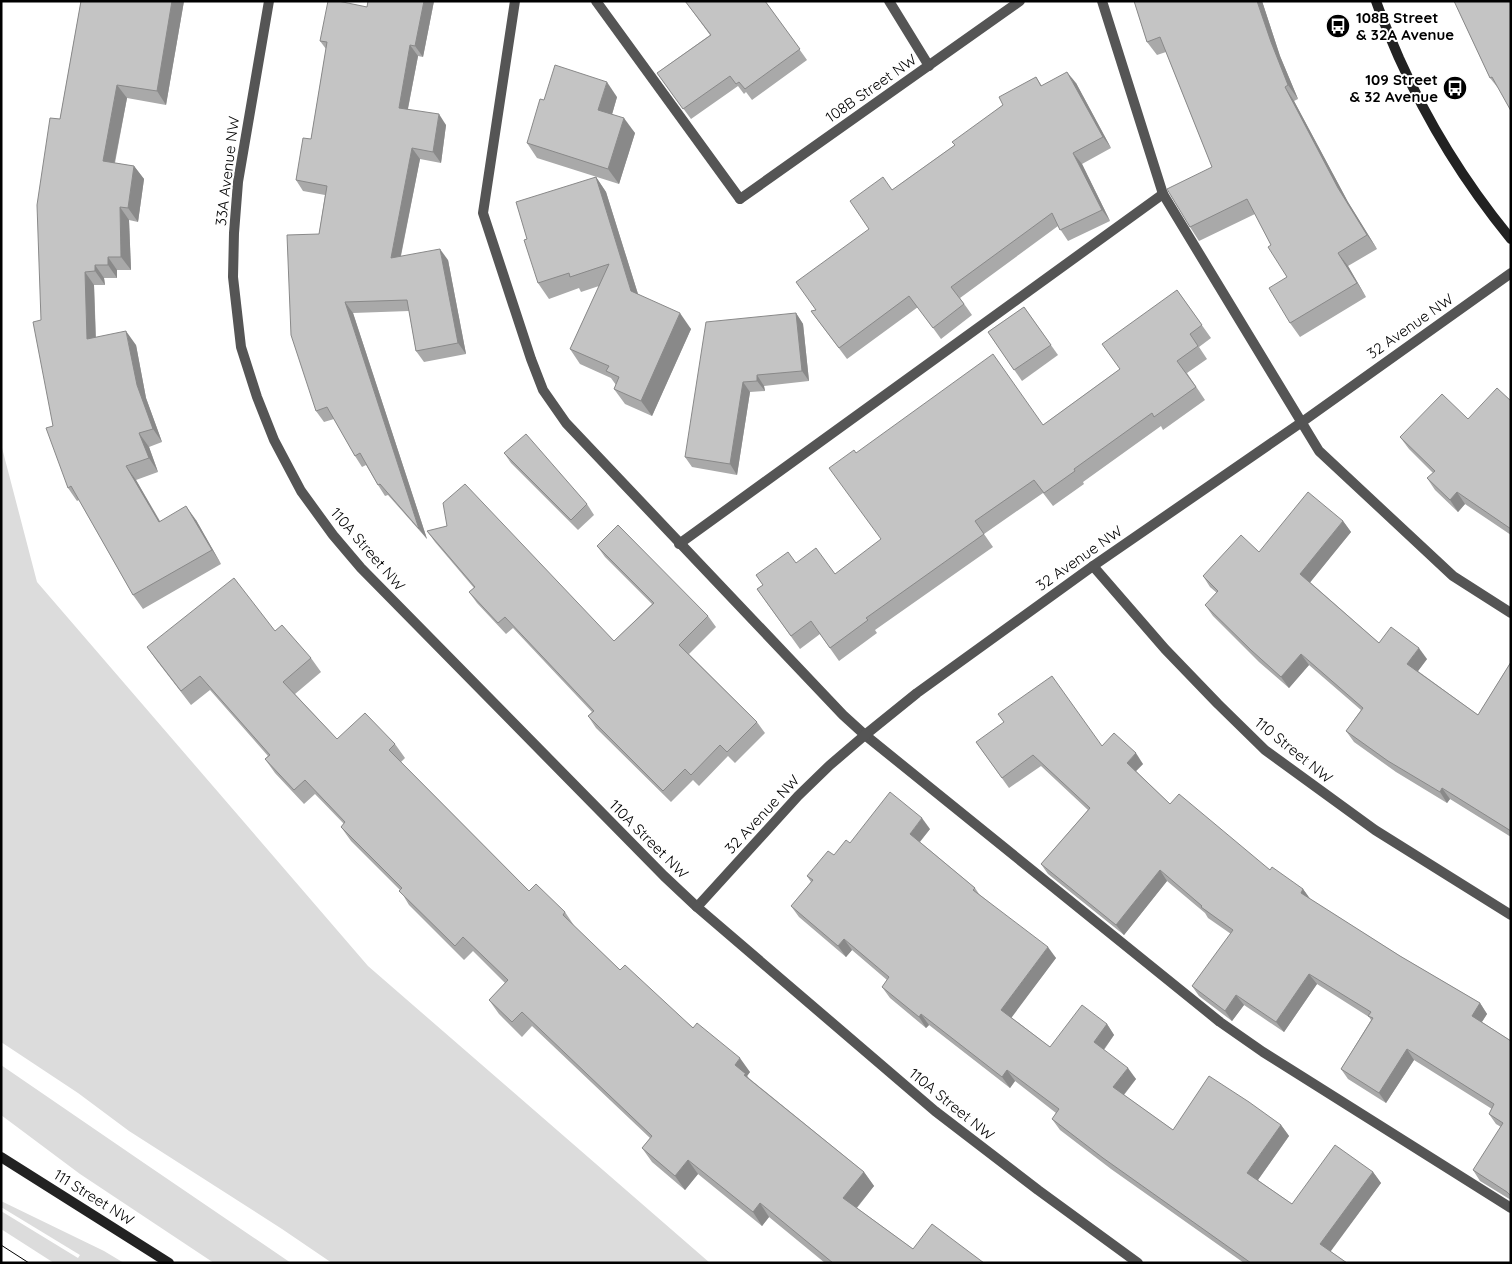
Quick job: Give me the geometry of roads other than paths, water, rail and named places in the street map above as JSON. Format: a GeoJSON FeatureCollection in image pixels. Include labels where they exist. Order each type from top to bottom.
{"type":"FeatureCollection","features":[{"type":"Feature","properties":{"kind":"street","name":"33A Avenue NW"},"geometry":{"type":"LineString","coordinates":[[241,347],[233,277],[238,182],[269,1]]}},
{"type":"Feature","properties":{"kind":"street"},"geometry":{"type":"LineString","coordinates":[[515,1],[483,213],[543,390],[566,423],[679,544],[843,715],[865,735],[1220,1022],[1263,1052],[1511,1208]]}},
{"type":"Feature","properties":{"kind":"street","name":"108B Street NW"},"geometry":{"type":"LineString","coordinates":[[596,1],[740,199],[1020,1]]}},
{"type":"Feature","properties":{"kind":"street"},"geometry":{"type":"LineString","coordinates":[[889,1],[929,66]]}},
{"type":"Feature","properties":{"kind":"street"},"geometry":{"type":"LineString","coordinates":[[1102,1],[1163,194],[1319,451],[1453,576],[1511,613]]}},
{"type":"Feature","properties":{"kind":"street"},"geometry":{"type":"LineString","coordinates":[[1376,1],[1382,20],[1412,87],[1445,148],[1484,207],[1511,239]]}},
{"type":"Feature","properties":{"kind":"street"},"geometry":{"type":"LineString","coordinates":[[679,544],[1163,194]]}},
{"type":"Feature","properties":{"kind":"street","name":"32 Avenue NW"},"geometry":{"type":"LineString","coordinates":[[696,907],[798,796],[830,765],[917,693],[1093,566],[1302,422],[1511,273]]}},
{"type":"Feature","properties":{"kind":"street","name":"110A Street NW"},"geometry":{"type":"LineString","coordinates":[[241,347],[257,398],[274,440],[301,491],[333,535],[361,568],[696,907],[935,1111],[1038,1190],[1138,1263]]}},
{"type":"Feature","properties":{"kind":"street","name":"110 Street NW"},"geometry":{"type":"LineString","coordinates":[[1093,566],[1166,649],[1265,750],[1375,830],[1511,915]]}},
{"type":"Feature","properties":{"kind":"street","name":"111 Street NW"},"geometry":{"type":"LineString","coordinates":[[1,1156],[170,1263]]}},
{"type":"Feature","properties":{"kind":"tram line"},"geometry":{"type":"LineString","coordinates":[[1,1245],[29,1263]]}},
{"type":"Feature","properties":{"kind":"place","name":"108B Street & 32A Avenue"},"geometry":{"type":"Point","coordinates":[1338,26]}},
{"type":"Feature","properties":{"kind":"place","name":"109 Street & 32 Avenue"},"geometry":{"type":"Point","coordinates":[1455,88]}}]}
